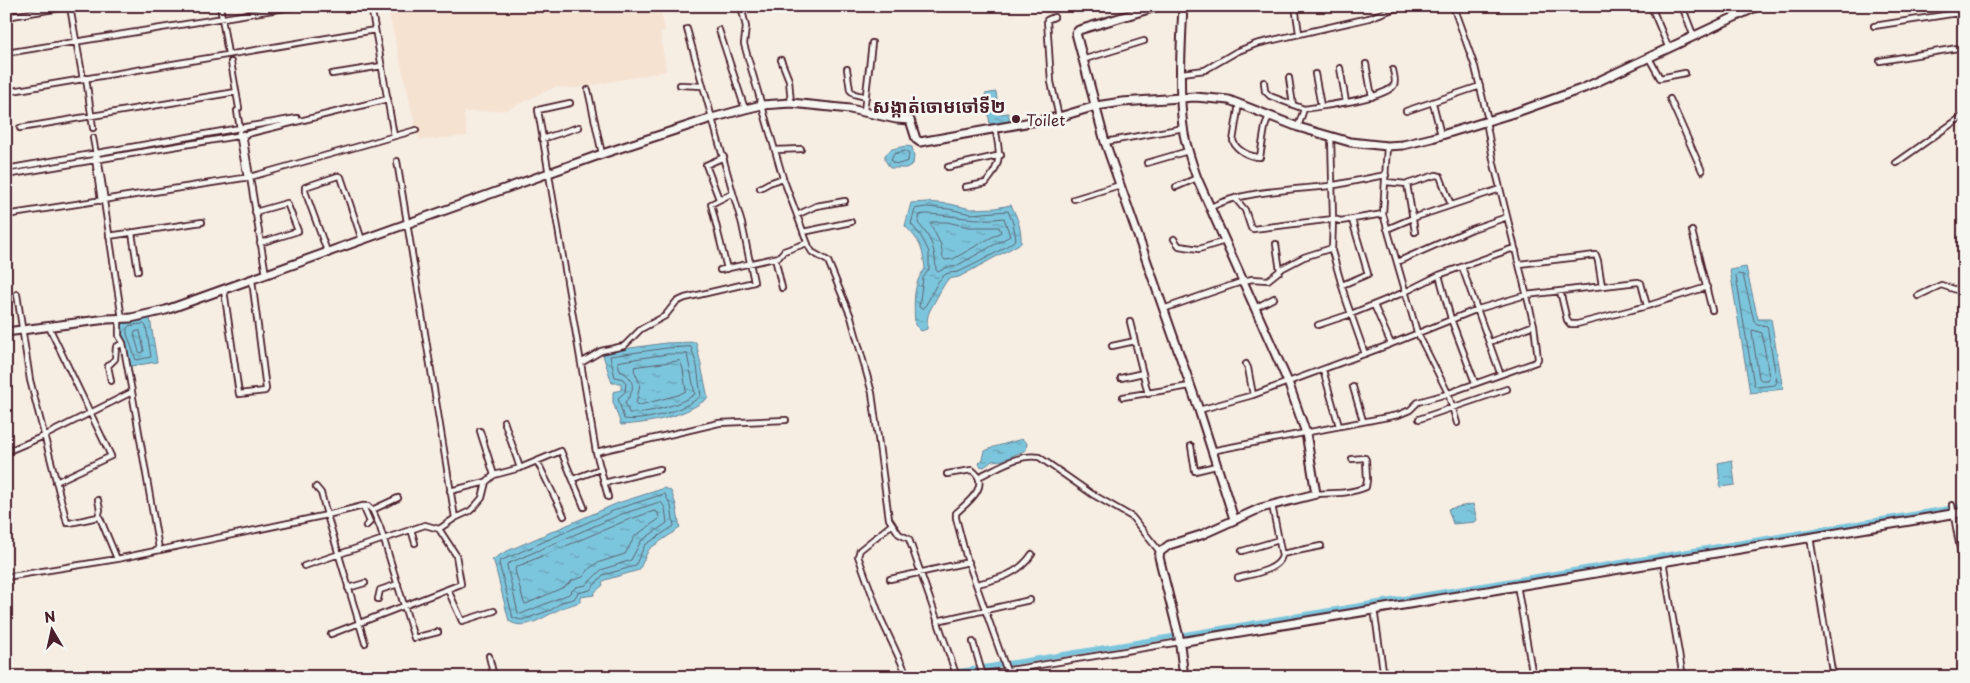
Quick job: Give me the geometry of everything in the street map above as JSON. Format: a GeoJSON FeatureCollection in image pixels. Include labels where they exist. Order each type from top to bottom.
{"type":"FeatureCollection","features":[{"type":"Feature","properties":{"kind":"street"},"geometry":{"type":"LineString","coordinates":[[6,17],[71,6],[93,128]]}},
{"type":"Feature","properties":{"kind":"street"},"geometry":{"type":"LineString","coordinates":[[220,6],[228,54]]}},
{"type":"Feature","properties":{"kind":"street"},"geometry":{"type":"LineString","coordinates":[[6,53],[298,6]]}},
{"type":"Feature","properties":{"kind":"street"},"geometry":{"type":"LineString","coordinates":[[371,6],[394,136]]}},
{"type":"Feature","properties":{"kind":"street"},"geometry":{"type":"LineString","coordinates":[[741,6],[746,27],[744,44],[783,178],[806,243],[812,252],[828,261],[851,317],[872,393],[882,460],[887,512],[891,525],[899,534],[909,538],[956,673]]}},
{"type":"Feature","properties":{"kind":"street"},"geometry":{"type":"LineString","coordinates":[[1159,6],[1076,31],[1082,60],[1105,142],[1234,519]]}},
{"type":"Feature","properties":{"kind":"street"},"geometry":{"type":"LineString","coordinates":[[1183,6],[1182,97],[1188,151],[1197,178],[1288,382],[1306,433],[1316,494]]}},
{"type":"Feature","properties":{"kind":"street"},"geometry":{"type":"LineString","coordinates":[[1295,6],[1299,33]]}},
{"type":"Feature","properties":{"kind":"street"},"geometry":{"type":"LineString","coordinates":[[1182,73],[1205,70],[1236,52],[1256,44],[1369,18],[1401,6]]}},
{"type":"Feature","properties":{"kind":"street"},"geometry":{"type":"LineString","coordinates":[[1211,451],[1398,415],[1410,410],[1418,402],[1536,362],[1538,359],[1534,325],[1500,189],[1480,86],[1453,6]]}},
{"type":"Feature","properties":{"kind":"street"},"geometry":{"type":"LineString","coordinates":[[1651,6],[1669,48]]}},
{"type":"Feature","properties":{"kind":"street"},"geometry":{"type":"LineString","coordinates":[[1682,6],[1694,37]]}},
{"type":"Feature","properties":{"kind":"street"},"geometry":{"type":"LineString","coordinates":[[6,332],[120,319],[166,310],[328,254],[602,154],[745,109],[791,103],[864,111],[896,119],[908,118],[916,139],[920,142],[1059,117],[1096,106],[1182,97],[1229,100],[1298,127],[1350,142],[1387,146],[1403,145],[1441,135],[1584,88],[1758,6]]}},
{"type":"Feature","properties":{"kind":"street"},"geometry":{"type":"LineString","coordinates":[[1958,6],[1962,12],[1964,38]]}},
{"type":"Feature","properties":{"kind":"street"},"geometry":{"type":"LineString","coordinates":[[1874,26],[1962,12]]}},
{"type":"Feature","properties":{"kind":"street"},"geometry":{"type":"LineString","coordinates":[[1054,17],[1047,20],[1051,82],[1059,117]]}},
{"type":"Feature","properties":{"kind":"street"},"geometry":{"type":"LineString","coordinates":[[581,363],[601,351],[624,346],[641,330],[664,316],[676,302],[685,298],[754,282],[742,224],[687,29]]}},
{"type":"Feature","properties":{"kind":"street"},"geometry":{"type":"LineString","coordinates":[[6,92],[376,30]]}},
{"type":"Feature","properties":{"kind":"street"},"geometry":{"type":"LineString","coordinates":[[719,30],[745,109]]}},
{"type":"Feature","properties":{"kind":"street"},"geometry":{"type":"LineString","coordinates":[[1082,60],[1144,41]]}},
{"type":"Feature","properties":{"kind":"street"},"geometry":{"type":"LineString","coordinates":[[864,111],[872,43]]}},
{"type":"Feature","properties":{"kind":"street"},"geometry":{"type":"LineString","coordinates":[[1880,61],[1964,47]]}},
{"type":"Feature","properties":{"kind":"street"},"geometry":{"type":"LineString","coordinates":[[1649,58],[1660,78],[1686,73]]}},
{"type":"Feature","properties":{"kind":"street"},"geometry":{"type":"LineString","coordinates":[[781,60],[789,80],[791,103]]}},
{"type":"Feature","properties":{"kind":"street"},"geometry":{"type":"LineString","coordinates":[[231,62],[248,178],[266,276]]}},
{"type":"Feature","properties":{"kind":"street"},"geometry":{"type":"LineString","coordinates":[[1366,64],[1372,97]]}},
{"type":"Feature","properties":{"kind":"street"},"geometry":{"type":"LineString","coordinates":[[332,74],[382,66]]}},
{"type":"Feature","properties":{"kind":"street"},"geometry":{"type":"LineString","coordinates":[[1340,68],[1346,102]]}},
{"type":"Feature","properties":{"kind":"street"},"geometry":{"type":"LineString","coordinates":[[847,69],[850,90],[854,94],[866,97]]}},
{"type":"Feature","properties":{"kind":"street"},"geometry":{"type":"LineString","coordinates":[[1264,82],[1267,94],[1304,109],[1372,97],[1395,85],[1393,70]]}},
{"type":"Feature","properties":{"kind":"street"},"geometry":{"type":"LineString","coordinates":[[1315,74],[1321,106]]}},
{"type":"Feature","properties":{"kind":"street"},"geometry":{"type":"LineString","coordinates":[[1289,78],[1293,105]]}},
{"type":"Feature","properties":{"kind":"street"},"geometry":{"type":"LineString","coordinates":[[680,85],[703,86]]}},
{"type":"Feature","properties":{"kind":"street"},"geometry":{"type":"LineString","coordinates":[[1406,112],[1480,86]]}},
{"type":"Feature","properties":{"kind":"street"},"geometry":{"type":"LineString","coordinates":[[588,90],[602,154]]}},
{"type":"Feature","properties":{"kind":"street"},"geometry":{"type":"LineString","coordinates":[[20,128],[236,92]]}},
{"type":"Feature","properties":{"kind":"street"},"geometry":{"type":"LineString","coordinates":[[6,175],[241,135],[388,99]]}},
{"type":"Feature","properties":{"kind":"street"},"geometry":{"type":"LineString","coordinates":[[1670,99],[1702,171]]}},
{"type":"Feature","properties":{"kind":"street"},"geometry":{"type":"LineString","coordinates":[[570,103],[538,110],[596,452],[608,497]]}},
{"type":"Feature","properties":{"kind":"street"},"geometry":{"type":"LineString","coordinates":[[1239,103],[1234,141],[1236,146],[1248,155],[1260,157],[1269,115]]}},
{"type":"Feature","properties":{"kind":"street"},"geometry":{"type":"LineString","coordinates":[[1433,103],[1441,135]]}},
{"type":"Feature","properties":{"kind":"street"},"geometry":{"type":"LineString","coordinates":[[1298,127],[1304,109]]}},
{"type":"Feature","properties":{"kind":"street"},"geometry":{"type":"LineString","coordinates":[[6,169],[335,111]]}},
{"type":"Feature","properties":{"kind":"street"},"geometry":{"type":"LineString","coordinates":[[1896,163],[1964,117]]}},
{"type":"Feature","properties":{"kind":"street"},"geometry":{"type":"LineString","coordinates":[[542,139],[579,127]]}},
{"type":"Feature","properties":{"kind":"street"},"geometry":{"type":"LineString","coordinates":[[965,187],[988,181],[1001,156],[996,128]]}},
{"type":"Feature","properties":{"kind":"street"},"geometry":{"type":"LineString","coordinates":[[1105,142],[1184,128]]}},
{"type":"Feature","properties":{"kind":"street"},"geometry":{"type":"LineString","coordinates":[[6,215],[248,178],[416,130]]}},
{"type":"Feature","properties":{"kind":"street"},"geometry":{"type":"LineString","coordinates":[[1331,136],[1332,248],[1365,354]]}},
{"type":"Feature","properties":{"kind":"street"},"geometry":{"type":"LineString","coordinates":[[93,138],[109,236],[120,319],[120,336],[123,343],[160,549]]}},
{"type":"Feature","properties":{"kind":"street"},"geometry":{"type":"LineString","coordinates":[[1387,146],[1383,214],[1387,230],[1418,332],[1448,393],[1457,423]]}},
{"type":"Feature","properties":{"kind":"street"},"geometry":{"type":"LineString","coordinates":[[775,150],[801,149]]}},
{"type":"Feature","properties":{"kind":"street"},"geometry":{"type":"LineString","coordinates":[[1146,163],[1188,151]]}},
{"type":"Feature","properties":{"kind":"street"},"geometry":{"type":"LineString","coordinates":[[948,167],[1001,156]]}},
{"type":"Feature","properties":{"kind":"street"},"geometry":{"type":"LineString","coordinates":[[719,199],[706,165],[724,157]]}},
{"type":"Feature","properties":{"kind":"street"},"geometry":{"type":"LineString","coordinates":[[397,161],[455,518]]}},
{"type":"Feature","properties":{"kind":"street"},"geometry":{"type":"LineString","coordinates":[[1211,207],[1219,202],[1235,198],[1332,185],[1386,174]]}},
{"type":"Feature","properties":{"kind":"street"},"geometry":{"type":"LineString","coordinates":[[1386,182],[1407,184],[1436,175],[1440,176],[1451,205]]}},
{"type":"Feature","properties":{"kind":"street"},"geometry":{"type":"LineString","coordinates":[[328,254],[305,191],[304,187],[309,184],[338,176],[341,177],[362,240]]}},
{"type":"Feature","properties":{"kind":"street"},"geometry":{"type":"LineString","coordinates":[[760,188],[783,178]]}},
{"type":"Feature","properties":{"kind":"street"},"geometry":{"type":"LineString","coordinates":[[1176,187],[1197,178]]}},
{"type":"Feature","properties":{"kind":"street"},"geometry":{"type":"LineString","coordinates":[[1407,184],[1416,232]]}},
{"type":"Feature","properties":{"kind":"street"},"geometry":{"type":"LineString","coordinates":[[1074,199],[1120,186]]}},
{"type":"Feature","properties":{"kind":"street"},"geometry":{"type":"LineString","coordinates":[[1387,230],[1413,218],[1500,189]]}},
{"type":"Feature","properties":{"kind":"street"},"geometry":{"type":"LineString","coordinates":[[727,269],[711,203],[733,193]]}},
{"type":"Feature","properties":{"kind":"street"},"geometry":{"type":"LineString","coordinates":[[1235,198],[1245,210],[1253,229],[1333,219],[1341,221],[1352,220],[1383,214]]}},
{"type":"Feature","properties":{"kind":"street"},"geometry":{"type":"LineString","coordinates":[[797,215],[816,206],[845,201]]}},
{"type":"Feature","properties":{"kind":"street"},"geometry":{"type":"LineString","coordinates":[[255,212],[287,203],[298,231],[260,244]]}},
{"type":"Feature","properties":{"kind":"street"},"geometry":{"type":"LineString","coordinates":[[1397,262],[1472,229],[1507,217]]}},
{"type":"Feature","properties":{"kind":"street"},"geometry":{"type":"LineString","coordinates":[[1342,285],[1368,274],[1352,220]]}},
{"type":"Feature","properties":{"kind":"street"},"geometry":{"type":"LineString","coordinates":[[109,236],[202,222]]}},
{"type":"Feature","properties":{"kind":"street"},"geometry":{"type":"LineString","coordinates":[[803,232],[851,222]]}},
{"type":"Feature","properties":{"kind":"street"},"geometry":{"type":"LineString","coordinates":[[1692,231],[1712,310]]}},
{"type":"Feature","properties":{"kind":"street"},"geometry":{"type":"LineString","coordinates":[[132,233],[138,271]]}},
{"type":"Feature","properties":{"kind":"street"},"geometry":{"type":"LineString","coordinates":[[1174,239],[1179,246],[1199,249],[1212,247],[1226,241]]}},
{"type":"Feature","properties":{"kind":"street"},"geometry":{"type":"LineString","coordinates":[[720,270],[779,257],[784,251],[806,243]]}},
{"type":"Feature","properties":{"kind":"street"},"geometry":{"type":"LineString","coordinates":[[1276,244],[1280,271]]}},
{"type":"Feature","properties":{"kind":"street"},"geometry":{"type":"LineString","coordinates":[[1163,309],[1244,281],[1252,279],[1268,280],[1304,257],[1332,248]]}},
{"type":"Feature","properties":{"kind":"street"},"geometry":{"type":"LineString","coordinates":[[1318,325],[1374,305],[1462,266],[1511,249],[1516,251]]}},
{"type":"Feature","properties":{"kind":"street"},"geometry":{"type":"LineString","coordinates":[[1519,264],[1596,255],[1602,286]]}},
{"type":"Feature","properties":{"kind":"street"},"geometry":{"type":"LineString","coordinates":[[775,258],[782,288]]}},
{"type":"Feature","properties":{"kind":"street"},"geometry":{"type":"LineString","coordinates":[[1462,266],[1500,373]]}},
{"type":"Feature","properties":{"kind":"street"},"geometry":{"type":"LineString","coordinates":[[1439,275],[1451,319],[1475,383]]}},
{"type":"Feature","properties":{"kind":"street"},"geometry":{"type":"LineString","coordinates":[[224,290],[239,394],[265,391],[252,280]]}},
{"type":"Feature","properties":{"kind":"street"},"geometry":{"type":"LineString","coordinates":[[1198,410],[1253,395],[1365,354],[1478,309],[1526,295],[1640,282],[1647,306]]}},
{"type":"Feature","properties":{"kind":"street"},"geometry":{"type":"LineString","coordinates":[[1918,296],[1941,286],[1958,290],[1964,289]]}},
{"type":"Feature","properties":{"kind":"street"},"geometry":{"type":"LineString","coordinates":[[1560,291],[1567,320],[1570,324],[1577,324],[1647,306],[1707,287]]}},
{"type":"Feature","properties":{"kind":"street"},"geometry":{"type":"LineString","coordinates":[[17,294],[21,331],[30,380],[67,523],[98,517]]}},
{"type":"Feature","properties":{"kind":"street"},"geometry":{"type":"LineString","coordinates":[[1255,308],[1274,298]]}},
{"type":"Feature","properties":{"kind":"street"},"geometry":{"type":"LineString","coordinates":[[1374,305],[1391,344]]}},
{"type":"Feature","properties":{"kind":"street"},"geometry":{"type":"LineString","coordinates":[[1130,322],[1148,394]]}},
{"type":"Feature","properties":{"kind":"street"},"geometry":{"type":"LineString","coordinates":[[1490,342],[1534,325]]}},
{"type":"Feature","properties":{"kind":"street"},"geometry":{"type":"LineString","coordinates":[[49,327],[111,456],[56,482]]}},
{"type":"Feature","properties":{"kind":"street"},"geometry":{"type":"LineString","coordinates":[[1112,346],[1135,340]]}},
{"type":"Feature","properties":{"kind":"street"},"geometry":{"type":"LineString","coordinates":[[111,381],[108,366],[115,359],[114,351],[123,343]]}},
{"type":"Feature","properties":{"kind":"street"},"geometry":{"type":"LineString","coordinates":[[1246,364],[1253,395]]}},
{"type":"Feature","properties":{"kind":"street"},"geometry":{"type":"LineString","coordinates":[[1323,370],[1339,426]]}},
{"type":"Feature","properties":{"kind":"street"},"geometry":{"type":"LineString","coordinates":[[1120,378],[1142,373]]}},
{"type":"Feature","properties":{"kind":"street"},"geometry":{"type":"LineString","coordinates":[[1123,397],[1190,386]]}},
{"type":"Feature","properties":{"kind":"street"},"geometry":{"type":"LineString","coordinates":[[1353,387],[1363,421]]}},
{"type":"Feature","properties":{"kind":"street"},"geometry":{"type":"LineString","coordinates":[[1419,419],[1452,406],[1506,390]]}},
{"type":"Feature","properties":{"kind":"street"},"geometry":{"type":"LineString","coordinates":[[6,452],[44,436],[132,392]]}},
{"type":"Feature","properties":{"kind":"street"},"geometry":{"type":"LineString","coordinates":[[596,452],[719,423],[786,420]]}},
{"type":"Feature","properties":{"kind":"street"},"geometry":{"type":"LineString","coordinates":[[504,421],[520,468]]}},
{"type":"Feature","properties":{"kind":"street"},"geometry":{"type":"LineString","coordinates":[[480,431],[494,475]]}},
{"type":"Feature","properties":{"kind":"street"},"geometry":{"type":"LineString","coordinates":[[1191,446],[1195,471],[1216,466]]}},
{"type":"Feature","properties":{"kind":"street"},"geometry":{"type":"LineString","coordinates":[[450,491],[486,482],[494,475],[520,468],[561,451],[584,507]]}},
{"type":"Feature","properties":{"kind":"street"},"geometry":{"type":"LineString","coordinates":[[978,477],[1019,459],[1032,456],[1040,457],[1092,494],[1132,516],[1160,552]]}},
{"type":"Feature","properties":{"kind":"street"},"geometry":{"type":"LineString","coordinates":[[1184,677],[1179,637],[1159,557],[1160,552],[1169,545],[1201,536],[1234,519],[1272,505],[1316,494],[1327,495],[1366,487],[1365,458],[1352,459]]}},
{"type":"Feature","properties":{"kind":"street"},"geometry":{"type":"LineString","coordinates":[[537,461],[564,516]]}},
{"type":"Feature","properties":{"kind":"street"},"geometry":{"type":"LineString","coordinates":[[573,479],[600,469]]}},
{"type":"Feature","properties":{"kind":"street"},"geometry":{"type":"LineString","coordinates":[[604,483],[660,469]]}},
{"type":"Feature","properties":{"kind":"street"},"geometry":{"type":"LineString","coordinates":[[947,474],[972,470],[978,477],[978,492],[955,515],[969,562],[1009,677]]}},
{"type":"Feature","properties":{"kind":"street"},"geometry":{"type":"LineString","coordinates":[[439,529],[470,511],[482,498],[486,482]]}},
{"type":"Feature","properties":{"kind":"street"},"geometry":{"type":"LineString","coordinates":[[316,487],[321,493],[365,643]]}},
{"type":"Feature","properties":{"kind":"street"},"geometry":{"type":"LineString","coordinates":[[372,510],[398,498]]}},
{"type":"Feature","properties":{"kind":"street"},"geometry":{"type":"LineString","coordinates":[[98,500],[100,510],[98,517]]}},
{"type":"Feature","properties":{"kind":"street"},"geometry":{"type":"LineString","coordinates":[[1238,578],[1275,566],[1281,562],[1282,554],[1272,505]]}},
{"type":"Feature","properties":{"kind":"street"},"geometry":{"type":"LineString","coordinates":[[363,506],[370,522],[366,526]]}},
{"type":"Feature","properties":{"kind":"street"},"geometry":{"type":"LineString","coordinates":[[6,577],[117,559],[368,506],[372,510],[384,539],[414,638],[438,632]]}},
{"type":"Feature","properties":{"kind":"street"},"geometry":{"type":"LineString","coordinates":[[1953,509],[1964,571]]}},
{"type":"Feature","properties":{"kind":"street"},"geometry":{"type":"LineString","coordinates":[[967,677],[1006,666],[1179,637],[1517,586],[1810,537],[1953,509],[1964,512]]}},
{"type":"Feature","properties":{"kind":"street"},"geometry":{"type":"LineString","coordinates":[[98,517],[117,559]]}},
{"type":"Feature","properties":{"kind":"street"},"geometry":{"type":"LineString","coordinates":[[304,566],[425,525],[439,529],[456,555],[462,584],[331,634]]}},
{"type":"Feature","properties":{"kind":"street"},"geometry":{"type":"LineString","coordinates":[[891,525],[860,550],[858,556],[881,619],[908,677]]}},
{"type":"Feature","properties":{"kind":"street"},"geometry":{"type":"LineString","coordinates":[[411,530],[415,542]]}},
{"type":"Feature","properties":{"kind":"street"},"geometry":{"type":"LineString","coordinates":[[1810,537],[1832,677]]}},
{"type":"Feature","properties":{"kind":"street"},"geometry":{"type":"LineString","coordinates":[[1242,552],[1279,540]]}},
{"type":"Feature","properties":{"kind":"street"},"geometry":{"type":"LineString","coordinates":[[1282,554],[1321,546]]}},
{"type":"Feature","properties":{"kind":"street"},"geometry":{"type":"LineString","coordinates":[[977,584],[1000,579],[1024,566],[1032,554]]}},
{"type":"Feature","properties":{"kind":"street"},"geometry":{"type":"LineString","coordinates":[[1663,561],[1683,677]]}},
{"type":"Feature","properties":{"kind":"street"},"geometry":{"type":"LineString","coordinates":[[890,579],[969,562]]}},
{"type":"Feature","properties":{"kind":"street"},"geometry":{"type":"LineString","coordinates":[[348,588],[365,583]]}},
{"type":"Feature","properties":{"kind":"street"},"geometry":{"type":"LineString","coordinates":[[378,599],[380,590],[398,584]]}},
{"type":"Feature","properties":{"kind":"street"},"geometry":{"type":"LineString","coordinates":[[1517,586],[1532,677]]}},
{"type":"Feature","properties":{"kind":"street"},"geometry":{"type":"LineString","coordinates":[[448,590],[462,621],[494,611]]}},
{"type":"Feature","properties":{"kind":"street"},"geometry":{"type":"LineString","coordinates":[[937,621],[1030,600]]}},
{"type":"Feature","properties":{"kind":"street"},"geometry":{"type":"LineString","coordinates":[[1374,609],[1384,677]]}},
{"type":"Feature","properties":{"kind":"street"},"geometry":{"type":"LineString","coordinates":[[973,642],[982,672]]}},
{"type":"Feature","properties":{"kind":"street"},"geometry":{"type":"LineString","coordinates":[[489,656],[494,677]]}},
{"type":"Feature","properties":{"kind":"shaded area"},"geometry":{"type":"Polygon","coordinates":[[[387,6],[660,6],[665,31],[660,32],[666,71],[578,88],[555,87],[506,110],[464,112],[467,136],[419,140],[387,6]]]}},
{"type":"Feature","properties":{"kind":"water"},"geometry":{"type":"Polygon","coordinates":[[[996,92],[999,114],[1008,113],[1010,121],[990,124],[985,94],[996,92]]]}},
{"type":"Feature","properties":{"kind":"water"},"geometry":{"type":"Polygon","coordinates":[[[906,146],[912,147],[913,164],[906,168],[890,168],[885,160],[885,155],[892,149],[906,146]]]}},
{"type":"Feature","properties":{"kind":"water"},"geometry":{"type":"Polygon","coordinates":[[[911,203],[950,204],[971,209],[1011,205],[1019,223],[1021,243],[959,277],[948,279],[929,313],[927,329],[921,331],[915,325],[914,303],[918,281],[925,269],[924,262],[920,245],[905,226],[911,203]]]}},
{"type":"Feature","properties":{"kind":"water"},"geometry":{"type":"Polygon","coordinates":[[[1746,267],[1758,319],[1771,319],[1783,389],[1750,393],[1730,270],[1746,267]]]}},
{"type":"Feature","properties":{"kind":"water"},"geometry":{"type":"Polygon","coordinates":[[[150,318],[157,362],[131,366],[122,335],[122,322],[150,318]]]}},
{"type":"Feature","properties":{"kind":"water"},"geometry":{"type":"Polygon","coordinates":[[[696,342],[708,398],[688,410],[667,418],[621,425],[613,402],[613,392],[621,390],[621,383],[612,383],[602,352],[666,343],[696,342]]]}},
{"type":"Feature","properties":{"kind":"water"},"geometry":{"type":"Polygon","coordinates":[[[1022,439],[1027,443],[1026,450],[1003,460],[992,461],[984,467],[980,466],[979,463],[983,459],[985,451],[1022,439]]]}},
{"type":"Feature","properties":{"kind":"water"},"geometry":{"type":"Polygon","coordinates":[[[1732,460],[1735,485],[1720,487],[1718,463],[1732,460]]]}},
{"type":"Feature","properties":{"kind":"water"},"geometry":{"type":"Polygon","coordinates":[[[665,488],[671,491],[676,505],[680,528],[649,549],[639,570],[605,580],[594,595],[580,597],[580,602],[567,606],[537,621],[523,625],[509,621],[492,560],[505,552],[618,503],[665,488]]]}},
{"type":"Feature","properties":{"kind":"water"},"geometry":{"type":"Polygon","coordinates":[[[1473,504],[1477,520],[1475,522],[1453,524],[1448,509],[1473,504]]]}},
{"type":"Feature","properties":{"kind":"waterway"},"geometry":{"type":"LineString","coordinates":[[926,677],[1964,506]]}},
{"type":"Feature","properties":{"kind":"place","name":"Toilet"},"geometry":{"type":"Point","coordinates":[1016,119]}},
{"type":"Feature","properties":{"kind":"district","name":"សង្កាត់ចោមចៅទី២"},"geometry":{"type":"Point","coordinates":[939,105]}}]}
